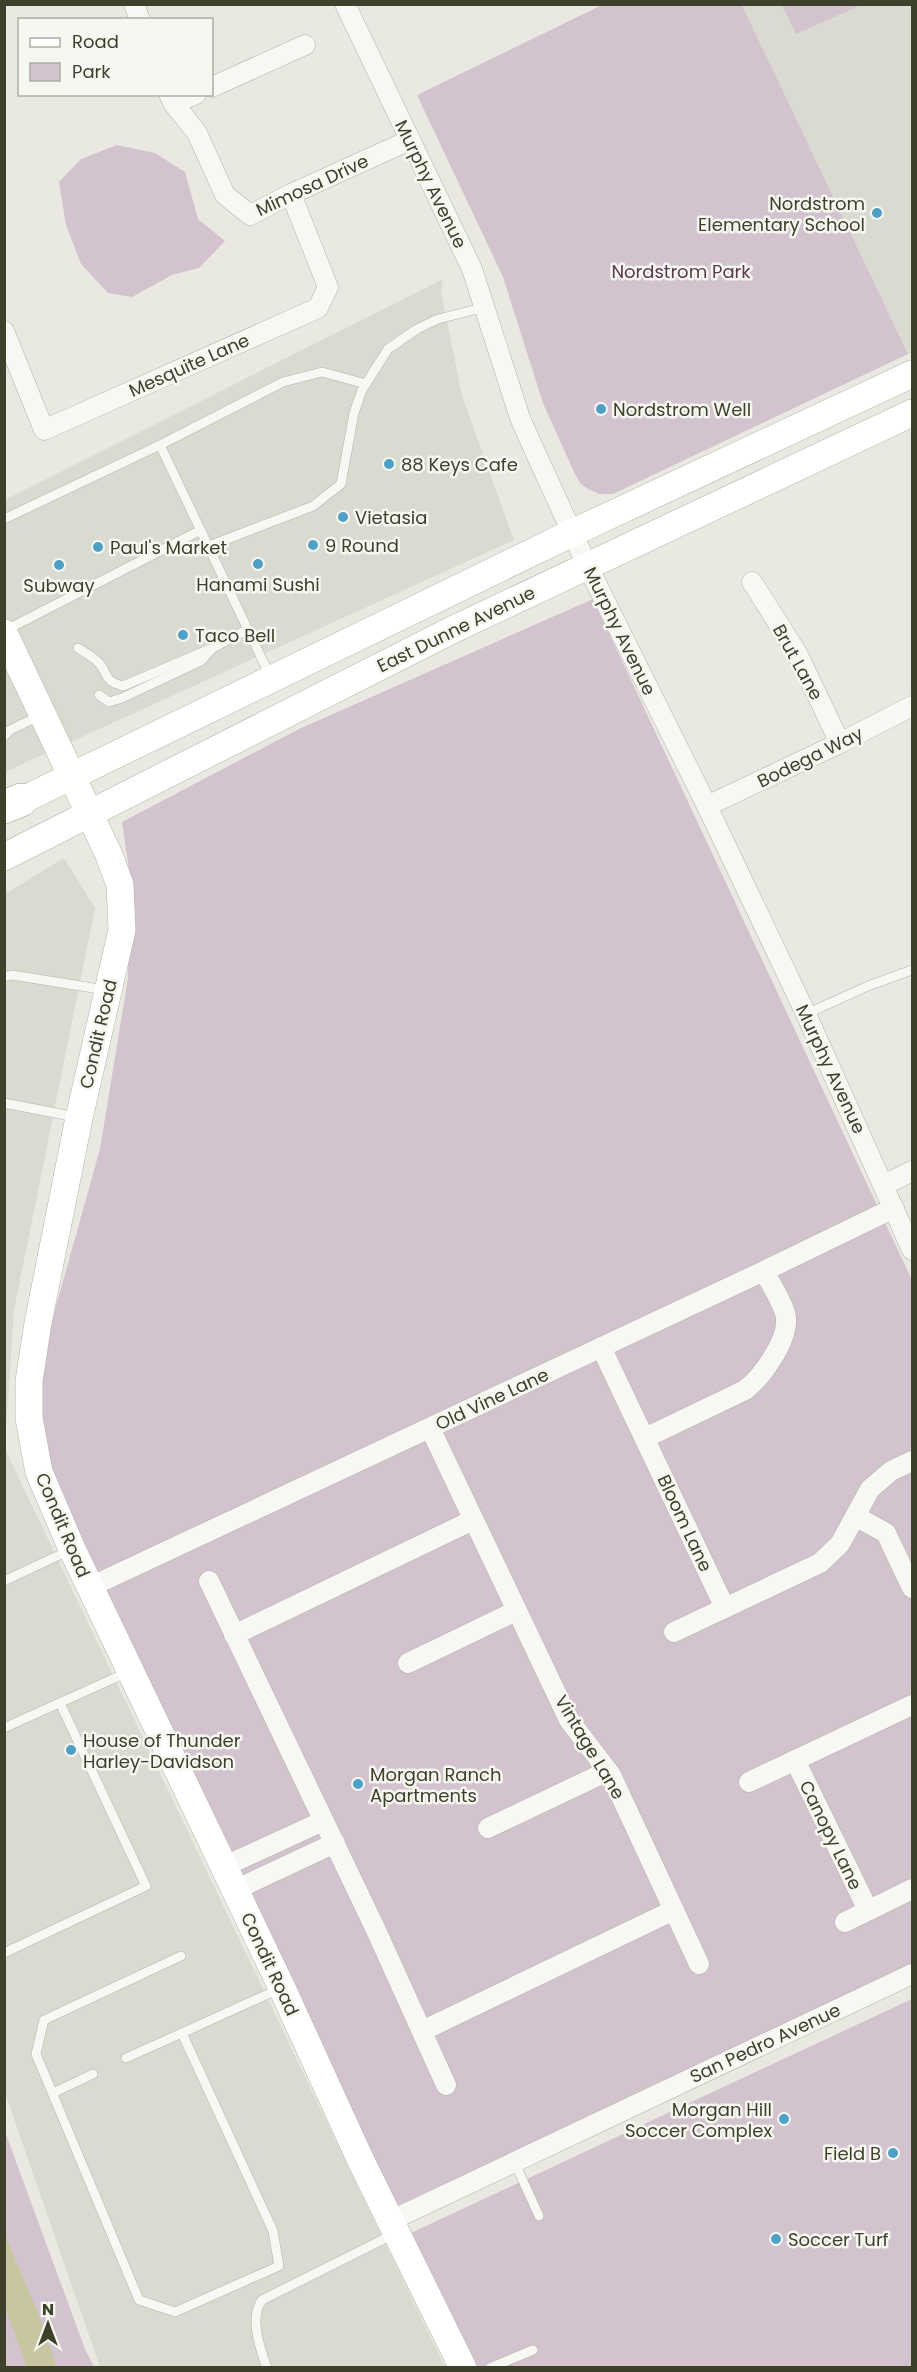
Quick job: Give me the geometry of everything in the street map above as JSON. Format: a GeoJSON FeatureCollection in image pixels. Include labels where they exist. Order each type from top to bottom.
{"type":"FeatureCollection","features":[{"type":"Feature","properties":{"kind":"main road","name":"East Dunne Avenue"},"geometry":{"type":"LineString","coordinates":[[10,805],[572,533],[912,374]]}},
{"type":"Feature","properties":{"kind":"main road","name":"East Dunne Avenue"},"geometry":{"type":"LineString","coordinates":[[4,857],[452,630],[912,413]]}},
{"type":"Feature","properties":{"kind":"main road","name":"Condit Road"},"geometry":{"type":"LineString","coordinates":[[4,632],[92,814],[120,885],[122,930],[80,1118],[38,1323],[29,1381],[29,1418],[39,1472],[72,1549],[282,1988],[393,2227],[463,2367]]}},
{"type":"Feature","properties":{"kind":"street","name":"Murphy Avenue"},"geometry":{"type":"LineString","coordinates":[[345,4],[472,269],[520,418],[572,533],[707,806],[806,1014],[912,1250]]}},
{"type":"Feature","properties":{"kind":"street"},"geometry":{"type":"LineString","coordinates":[[213,87],[305,45]]}},
{"type":"Feature","properties":{"kind":"street","name":"Mimosa Drive"},"geometry":{"type":"LineString","coordinates":[[172,99],[196,133],[225,195],[250,215],[410,140]]}},
{"type":"Feature","properties":{"kind":"street","name":"Mesquite Lane"},"geometry":{"type":"LineString","coordinates":[[4,331],[44,430],[318,308],[328,287],[291,194]]}},
{"type":"Feature","properties":{"kind":"street","name":"Brut Lane"},"geometry":{"type":"LineString","coordinates":[[752,582],[797,653],[840,743]]}},
{"type":"Feature","properties":{"kind":"street","name":"Bodega Way"},"geometry":{"type":"LineString","coordinates":[[707,806],[912,706]]}},
{"type":"Feature","properties":{"kind":"street"},"geometry":{"type":"LineString","coordinates":[[884,1185],[912,1171]]}},
{"type":"Feature","properties":{"kind":"street","name":"Old Vine Lane"},"geometry":{"type":"LineString","coordinates":[[90,1587],[894,1208]]}},
{"type":"Feature","properties":{"kind":"street"},"geometry":{"type":"LineString","coordinates":[[645,1438],[745,1390],[757,1380],[784,1336],[786,1316],[764,1270]]}},
{"type":"Feature","properties":{"kind":"street","name":"Bloom Lane"},"geometry":{"type":"LineString","coordinates":[[602,1347],[725,1608]]}},
{"type":"Feature","properties":{"kind":"street","name":"Vintage Lane"},"geometry":{"type":"LineString","coordinates":[[430,1428],[569,1720],[608,1771],[699,1964]]}},
{"type":"Feature","properties":{"kind":"street"},"geometry":{"type":"LineString","coordinates":[[674,1632],[820,1563],[840,1544],[870,1489],[891,1471],[912,1461]]}},
{"type":"Feature","properties":{"kind":"street"},"geometry":{"type":"LineString","coordinates":[[856,1517],[886,1533],[912,1588]]}},
{"type":"Feature","properties":{"kind":"street"},"geometry":{"type":"LineString","coordinates":[[234,1635],[473,1520]]}},
{"type":"Feature","properties":{"kind":"street"},"geometry":{"type":"LineString","coordinates":[[209,1581],[446,2085]]}},
{"type":"Feature","properties":{"kind":"street"},"geometry":{"type":"LineString","coordinates":[[408,1662],[516,1611]]}},
{"type":"Feature","properties":{"kind":"street","name":"Canopy Lane"},"geometry":{"type":"LineString","coordinates":[[749,1782],[912,1705]]}},
{"type":"Feature","properties":{"kind":"street","name":"Canopy Lane"},"geometry":{"type":"LineString","coordinates":[[795,1760],[868,1911]]}},
{"type":"Feature","properties":{"kind":"street"},"geometry":{"type":"LineString","coordinates":[[488,1828],[608,1771]]}},
{"type":"Feature","properties":{"kind":"street"},"geometry":{"type":"LineString","coordinates":[[229,1878],[323,1821]]}},
{"type":"Feature","properties":{"kind":"street"},"geometry":{"type":"LineString","coordinates":[[229,1878],[334,1843]]}},
{"type":"Feature","properties":{"kind":"street","name":"Canopy Lane"},"geometry":{"type":"LineString","coordinates":[[845,1922],[912,1889]]}},
{"type":"Feature","properties":{"kind":"street"},"geometry":{"type":"LineString","coordinates":[[422,2031],[674,1910]]}},
{"type":"Feature","properties":{"kind":"street","name":"San Pedro Avenue"},"geometry":{"type":"LineString","coordinates":[[393,2227],[514,2161],[912,1974]]}},
{"type":"Feature","properties":{"kind":"lane"},"geometry":{"type":"LineString","coordinates":[[209,546],[313,506],[341,484],[354,412],[366,384],[388,349],[417,329],[438,319],[486,307]]}},
{"type":"Feature","properties":{"kind":"lane"},"geometry":{"type":"LineString","coordinates":[[4,519],[160,445],[283,382],[322,372],[366,384]]}},
{"type":"Feature","properties":{"kind":"lane"},"geometry":{"type":"LineString","coordinates":[[160,445],[272,678]]}},
{"type":"Feature","properties":{"kind":"lane"},"geometry":{"type":"LineString","coordinates":[[4,632],[201,530]]}},
{"type":"Feature","properties":{"kind":"lane"},"geometry":{"type":"LineString","coordinates":[[78,648],[99,662],[106,677],[113,683],[123,686],[213,648],[248,629]]}},
{"type":"Feature","properties":{"kind":"lane"},"geometry":{"type":"LineString","coordinates":[[99,695],[109,702],[122,698],[201,661],[213,648]]}},
{"type":"Feature","properties":{"kind":"lane"},"geometry":{"type":"LineString","coordinates":[[4,736],[10,730],[43,714]]}},
{"type":"Feature","properties":{"kind":"lane"},"geometry":{"type":"LineString","coordinates":[[806,1014],[868,986],[912,970]]}},
{"type":"Feature","properties":{"kind":"lane"},"geometry":{"type":"LineString","coordinates":[[4,978],[12,975],[108,990]]}},
{"type":"Feature","properties":{"kind":"lane"},"geometry":{"type":"LineString","coordinates":[[4,1103],[80,1118]]}},
{"type":"Feature","properties":{"kind":"lane"},"geometry":{"type":"LineString","coordinates":[[4,1581],[72,1549]]}},
{"type":"Feature","properties":{"kind":"lane"},"geometry":{"type":"LineString","coordinates":[[4,1728],[130,1671]]}},
{"type":"Feature","properties":{"kind":"lane"},"geometry":{"type":"LineString","coordinates":[[4,1953],[146,1886],[60,1703]]}},
{"type":"Feature","properties":{"kind":"lane"},"geometry":{"type":"LineString","coordinates":[[181,1956],[44,2020],[36,2054],[139,2300],[175,2312],[279,2266],[273,2231],[182,2033]]}},
{"type":"Feature","properties":{"kind":"lane"},"geometry":{"type":"LineString","coordinates":[[126,2058],[282,1988]]}},
{"type":"Feature","properties":{"kind":"lane"},"geometry":{"type":"LineString","coordinates":[[53,2093],[93,2074]]}},
{"type":"Feature","properties":{"kind":"lane"},"geometry":{"type":"LineString","coordinates":[[514,2161],[539,2216]]}},
{"type":"Feature","properties":{"kind":"lane"},"geometry":{"type":"LineString","coordinates":[[267,2367],[262,2353],[256,2314],[262,2300],[393,2227]]}},
{"type":"Feature","properties":{"kind":"lane"},"geometry":{"type":"LineString","coordinates":[[490,2367],[533,2350]]}},
{"type":"Feature","properties":{"kind":"shaded area","name":"Nordstrom Elementary School"},"geometry":{"type":"Polygon","coordinates":[[[742,5],[912,5],[912,352],[908,354],[742,5]]]}},
{"type":"Feature","properties":{"kind":"shaded area"},"geometry":{"type":"Polygon","coordinates":[[[443,279],[441,291],[462,396],[514,540],[5,772],[5,500],[443,279]]]}},
{"type":"Feature","properties":{"kind":"shaded area"},"geometry":{"type":"Polygon","coordinates":[[[64,858],[95,908],[14,1310],[5,1444],[5,894],[64,858]]]}},
{"type":"Feature","properties":{"kind":"shaded area"},"geometry":{"type":"Polygon","coordinates":[[[4,1447],[445,2367],[100,2367],[5,2093],[4,1447]]]}},
{"type":"Feature","properties":{"kind":"shaded area"},"geometry":{"type":"Polygon","coordinates":[[[5,2234],[39,2316],[56,2367],[27,2367],[5,2307],[5,2234]]]}},
{"type":"Feature","properties":{"kind":"green space","name":"Nordstrom Park"},"geometry":{"type":"Polygon","coordinates":[[[604,4],[742,5],[908,354],[613,494],[599,494],[588,489],[580,483],[574,472],[543,403],[503,277],[417,95],[604,4]]]}},
{"type":"Feature","properties":{"kind":"green space"},"geometry":{"type":"Polygon","coordinates":[[[782,5],[861,5],[796,34],[782,5]]]}},
{"type":"Feature","properties":{"kind":"green space"},"geometry":{"type":"Polygon","coordinates":[[[117,145],[155,153],[185,172],[198,219],[225,241],[199,268],[172,275],[132,297],[108,293],[81,264],[66,225],[59,182],[81,159],[117,145]]]}},
{"type":"Feature","properties":{"kind":"green space"},"geometry":{"type":"Polygon","coordinates":[[[593,599],[912,1280],[912,1966],[394,2207],[45,1483],[39,1367],[100,1149],[128,978],[130,876],[122,822],[299,729],[593,599]]]}},
{"type":"Feature","properties":{"kind":"green space","name":"Morgan Hill Soccer Complex"},"geometry":{"type":"Polygon","coordinates":[[[912,1999],[912,2367],[463,2367],[398,2239],[912,1999]]]}},
{"type":"Feature","properties":{"kind":"green space"},"geometry":{"type":"Polygon","coordinates":[[[4,2129],[85,2349],[94,2367],[5,2367],[4,2129]]]}},
{"type":"Feature","properties":{"kind":"place","name":"Nordstrom Elementary School"},"geometry":{"type":"Point","coordinates":[877,213]}},
{"type":"Feature","properties":{"kind":"place","name":"Nordstrom Well"},"geometry":{"type":"Point","coordinates":[601,409]}},
{"type":"Feature","properties":{"kind":"place","name":"88 Keys Cafe"},"geometry":{"type":"Point","coordinates":[389,464]}},
{"type":"Feature","properties":{"kind":"place","name":"Vietasia"},"geometry":{"type":"Point","coordinates":[343,517]}},
{"type":"Feature","properties":{"kind":"place","name":"9 Round"},"geometry":{"type":"Point","coordinates":[313,545]}},
{"type":"Feature","properties":{"kind":"place","name":"Paul's Market"},"geometry":{"type":"Point","coordinates":[98,547]}},
{"type":"Feature","properties":{"kind":"place","name":"Hanami Sushi"},"geometry":{"type":"Point","coordinates":[258,564]}},
{"type":"Feature","properties":{"kind":"place","name":"Subway"},"geometry":{"type":"Point","coordinates":[59,565]}},
{"type":"Feature","properties":{"kind":"place","name":"Taco Bell"},"geometry":{"type":"Point","coordinates":[183,635]}},
{"type":"Feature","properties":{"kind":"place","name":"House of Thunder Harley-Davidson"},"geometry":{"type":"Point","coordinates":[71,1750]}},
{"type":"Feature","properties":{"kind":"place","name":"Morgan Ranch Apartments"},"geometry":{"type":"Point","coordinates":[358,1784]}},
{"type":"Feature","properties":{"kind":"place","name":"Morgan Hill Soccer Complex"},"geometry":{"type":"Point","coordinates":[784,2119]}},
{"type":"Feature","properties":{"kind":"place","name":"Field B"},"geometry":{"type":"Point","coordinates":[893,2153]}},
{"type":"Feature","properties":{"kind":"place","name":"Soccer Turf"},"geometry":{"type":"Point","coordinates":[776,2239]}}]}
